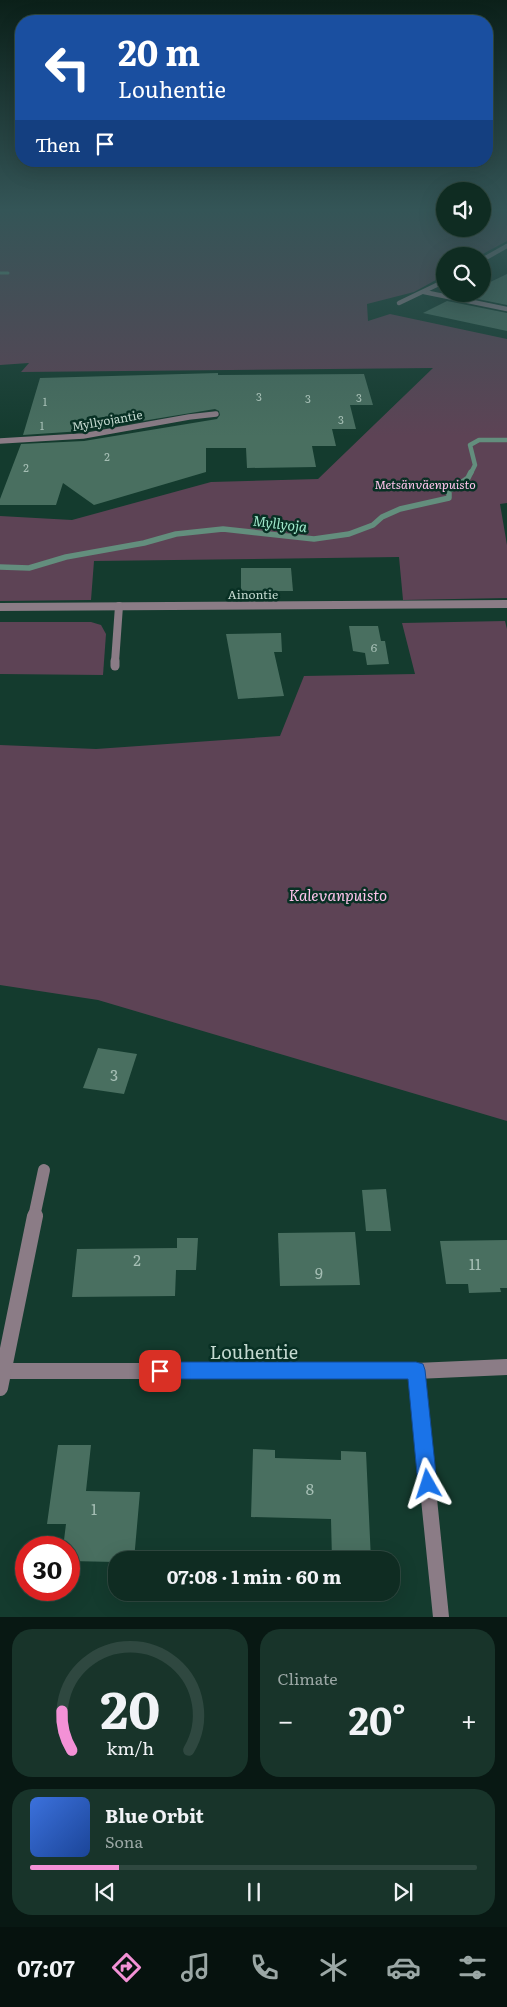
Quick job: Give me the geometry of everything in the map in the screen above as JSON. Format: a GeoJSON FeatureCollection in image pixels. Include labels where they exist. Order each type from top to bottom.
{"type":"FeatureCollection","features":[{"type":"Feature","properties":{"kind":"street"},"geometry":{"type":"LineString","coordinates":[[399,303],[436,286]]}},
{"type":"Feature","properties":{"kind":"street"},"geometry":{"type":"LineString","coordinates":[[424,292],[506,308]]}},
{"type":"Feature","properties":{"kind":"street","name":"Myllyojantie"},"geometry":{"type":"LineString","coordinates":[[0,441],[75,437],[111,432],[188,416],[216,414]]}},
{"type":"Feature","properties":{"kind":"street","name":"Ainontie"},"geometry":{"type":"LineString","coordinates":[[0,607],[507,604]]}},
{"type":"Feature","properties":{"kind":"street"},"geometry":{"type":"LineString","coordinates":[[116,666],[119,606]]}},
{"type":"Feature","properties":{"kind":"street"},"geometry":{"type":"LineString","coordinates":[[0,1388],[1,1371],[44,1170]]}},
{"type":"Feature","properties":{"kind":"street","name":"Louhentie"},"geometry":{"type":"LineString","coordinates":[[1,1371],[416,1370],[507,1367]]}},
{"type":"Feature","properties":{"kind":"street"},"geometry":{"type":"LineString","coordinates":[[416,1370],[441,1617]]}},
{"type":"Feature","properties":{"kind":"green space","name":"Metsänväenpuisto"},"geometry":{"type":"Polygon","coordinates":[[[0,285],[426,285],[414,292],[367,304],[368,321],[390,314],[507,339],[507,503],[500,504],[507,545],[507,598],[403,600],[399,557],[94,561],[91,600],[0,601],[0,516],[72,520],[211,482],[318,479],[433,368],[21,372],[29,363],[0,365],[0,285]]]}},
{"type":"Feature","properties":{"kind":"green space","name":"Kalevanpuisto"},"geometry":{"type":"Polygon","coordinates":[[[505,621],[507,629],[507,1121],[98,1000],[0,985],[0,745],[96,749],[280,736],[304,676],[415,674],[402,623],[505,621]]]}},
{"type":"Feature","properties":{"kind":"green space"},"geometry":{"type":"Polygon","coordinates":[[[0,622],[91,622],[101,625],[106,634],[103,675],[0,674],[0,622]]]}},
{"type":"Feature","properties":{"kind":"building"},"geometry":{"type":"Polygon","coordinates":[[[491,285],[507,285],[507,305],[491,302],[491,285]]]}},
{"type":"Feature","properties":{"kind":"building"},"geometry":{"type":"Polygon","coordinates":[[[445,302],[452,302],[507,313],[507,331],[423,313],[445,302]]]}},
{"type":"Feature","properties":{"kind":"building"},"geometry":{"type":"Polygon","coordinates":[[[218,373],[218,375],[364,374],[373,405],[350,405],[356,429],[332,429],[336,446],[312,446],[316,467],[247,468],[246,448],[206,448],[206,472],[94,505],[63,483],[56,505],[0,505],[0,499],[21,444],[84,441],[217,419],[220,415],[219,411],[215,409],[82,431],[23,435],[40,378],[218,373]]]}},
{"type":"Feature","properties":{"kind":"building"},"geometry":{"type":"Polygon","coordinates":[[[241,568],[291,568],[293,591],[241,591],[241,568]]]}},
{"type":"Feature","properties":{"kind":"building"},"geometry":{"type":"Polygon","coordinates":[[[349,626],[378,626],[381,641],[385,641],[389,664],[367,665],[365,653],[353,651],[349,626]]]}},
{"type":"Feature","properties":{"kind":"building"},"geometry":{"type":"Polygon","coordinates":[[[281,633],[282,652],[274,652],[284,696],[238,699],[226,634],[281,633]]]}},
{"type":"Feature","properties":{"kind":"building"},"geometry":{"type":"Polygon","coordinates":[[[98,1048],[137,1054],[124,1094],[83,1088],[98,1048]]]}},
{"type":"Feature","properties":{"kind":"building"},"geometry":{"type":"Polygon","coordinates":[[[386,1189],[391,1231],[366,1231],[362,1190],[386,1189]]]}},
{"type":"Feature","properties":{"kind":"building"},"geometry":{"type":"Polygon","coordinates":[[[355,1232],[360,1285],[280,1286],[278,1233],[355,1232]]]}},
{"type":"Feature","properties":{"kind":"building"},"geometry":{"type":"Polygon","coordinates":[[[177,1238],[198,1238],[196,1270],[176,1270],[175,1296],[72,1297],[77,1249],[177,1248],[177,1238]]]}},
{"type":"Feature","properties":{"kind":"building"},"geometry":{"type":"Polygon","coordinates":[[[507,1240],[507,1288],[500,1288],[501,1292],[469,1293],[468,1284],[446,1284],[440,1241],[507,1240]]]}},
{"type":"Feature","properties":{"kind":"building"},"geometry":{"type":"Polygon","coordinates":[[[58,1445],[91,1445],[86,1491],[140,1492],[135,1551],[108,1551],[108,1562],[80,1561],[80,1536],[64,1536],[66,1524],[47,1524],[58,1445]]]}},
{"type":"Feature","properties":{"kind":"building"},"geometry":{"type":"Polygon","coordinates":[[[253,1449],[275,1450],[275,1458],[341,1460],[341,1451],[366,1452],[371,1551],[332,1551],[331,1519],[251,1517],[253,1449]]]}},
{"type":"Feature","properties":{"kind":"waterway","name":"Myllyoja"},"geometry":{"type":"LineString","coordinates":[[471,473],[475,465],[470,445],[479,440],[507,440]]}},
{"type":"Feature","properties":{"kind":"waterway","name":"Myllyoja"},"geometry":{"type":"LineString","coordinates":[[0,567],[29,568],[66,557],[144,543],[176,534],[223,529],[314,539],[349,534],[373,525],[382,517],[400,509],[449,498],[449,491],[468,478],[471,472]]}},
{"type":"Feature","properties":{"kind":"route"},"geometry":{"type":"LineString","coordinates":[[160,1371],[416,1370],[428,1484]]}}]}
